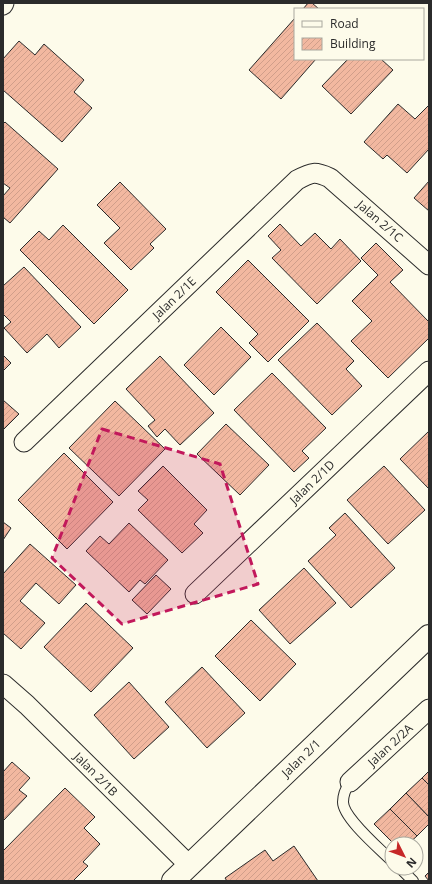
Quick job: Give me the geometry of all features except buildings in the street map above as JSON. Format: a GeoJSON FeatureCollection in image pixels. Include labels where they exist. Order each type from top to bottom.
{"type":"FeatureCollection","features":[{"type":"Feature","properties":{"kind":"street","name":"Jalan 2/1E"},"geometry":{"type":"LineString","coordinates":[[24,442],[297,180],[309,173],[319,173],[330,178]]}},
{"type":"Feature","properties":{"kind":"street","name":"Jalan 2/1C"},"geometry":{"type":"LineString","coordinates":[[330,178],[429,264]]}},
{"type":"Feature","properties":{"kind":"street","name":"Jalan 2/1D"},"geometry":{"type":"LineString","coordinates":[[195,594],[429,371]]}},
{"type":"Feature","properties":{"kind":"street","name":"Jalan 2/1"},"geometry":{"type":"LineString","coordinates":[[173,881],[429,636]]}},
{"type":"Feature","properties":{"kind":"street","name":"Jalan 2/1B"},"geometry":{"type":"LineString","coordinates":[[3,684],[27,705],[189,865]]}},
{"type":"Feature","properties":{"kind":"street","name":"Jalan 2/2A"},"geometry":{"type":"LineString","coordinates":[[350,782],[429,709]]}},
{"type":"Feature","properties":{"kind":"lane"},"geometry":{"type":"LineString","coordinates":[[350,782],[344,792],[343,803],[347,814],[354,824],[384,853]]}},
{"type":"Feature","properties":{"kind":"highlighted area"},"geometry":{"type":"Polygon","coordinates":[[[102,429],[220,464],[258,584],[122,624],[52,558],[102,429]]]}}]}
